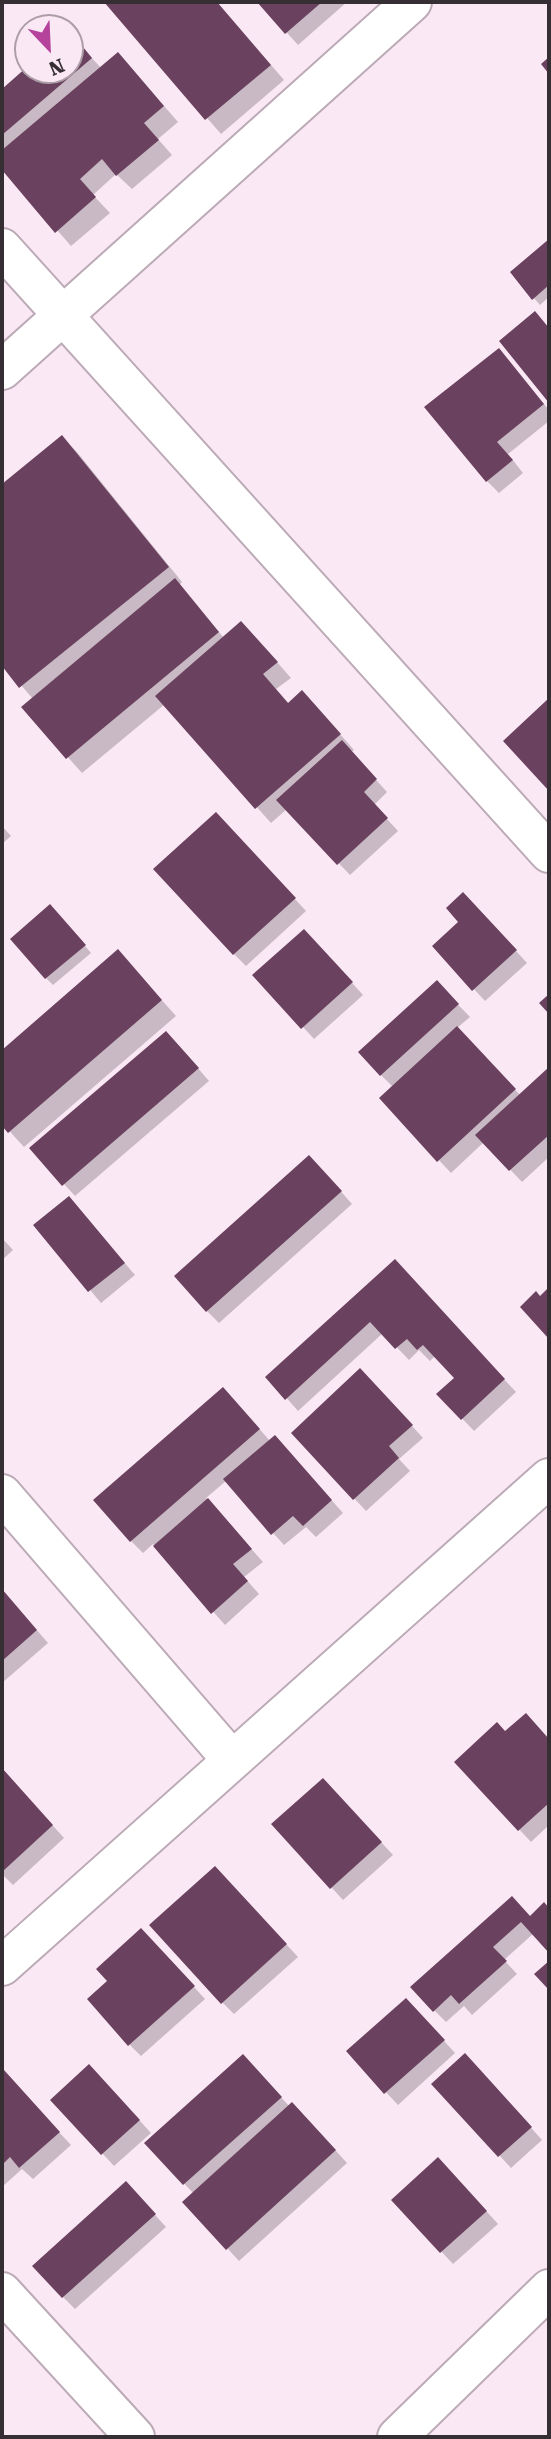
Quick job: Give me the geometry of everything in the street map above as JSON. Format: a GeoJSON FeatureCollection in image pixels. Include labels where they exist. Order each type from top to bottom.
{"type":"FeatureCollection","features":[{"type":"Feature","properties":{"kind":"street"},"geometry":{"type":"LineString","coordinates":[[2,370],[412,2]]}},
{"type":"Feature","properties":{"kind":"street"},"geometry":{"type":"LineString","coordinates":[[2,248],[549,853]]}},
{"type":"Feature","properties":{"kind":"street"},"geometry":{"type":"LineString","coordinates":[[2,1966],[549,1478]]}},
{"type":"Feature","properties":{"kind":"street"},"geometry":{"type":"LineString","coordinates":[[2,1494],[232,1760]]}},
{"type":"Feature","properties":{"kind":"street"},"geometry":{"type":"LineString","coordinates":[[397,2437],[549,2289]]}},
{"type":"Feature","properties":{"kind":"street"},"geometry":{"type":"LineString","coordinates":[[2,2292],[135,2437]]}},
{"type":"Feature","properties":{"kind":"building"},"geometry":{"type":"Polygon","coordinates":[[[104,2],[217,2],[271,65],[205,120],[104,2]]]}},
{"type":"Feature","properties":{"kind":"building"},"geometry":{"type":"Polygon","coordinates":[[[257,2],[322,2],[285,34],[257,2]]]}},
{"type":"Feature","properties":{"kind":"building"},"geometry":{"type":"Polygon","coordinates":[[[84,48],[92,58],[84,65],[84,48]]]}},
{"type":"Feature","properties":{"kind":"building"},"geometry":{"type":"Polygon","coordinates":[[[118,52],[164,106],[144,123],[159,140],[116,176],[102,159],[80,179],[96,197],[55,233],[2,170],[2,150],[80,84],[84,84],[84,81],[118,52]]]}},
{"type":"Feature","properties":{"kind":"building"},"geometry":{"type":"Polygon","coordinates":[[[549,57],[549,74],[541,64],[549,57]]]}},
{"type":"Feature","properties":{"kind":"building"},"geometry":{"type":"Polygon","coordinates":[[[14,78],[14,84],[62,84],[2,135],[2,89],[14,78]]]}},
{"type":"Feature","properties":{"kind":"building"},"geometry":{"type":"Polygon","coordinates":[[[549,239],[549,285],[532,300],[510,272],[549,239]]]}},
{"type":"Feature","properties":{"kind":"building"},"geometry":{"type":"Polygon","coordinates":[[[535,311],[549,328],[549,403],[499,341],[535,311]]]}},
{"type":"Feature","properties":{"kind":"building"},"geometry":{"type":"Polygon","coordinates":[[[499,348],[544,404],[497,442],[513,460],[486,482],[424,407],[499,348]]]}},
{"type":"Feature","properties":{"kind":"building"},"geometry":{"type":"Polygon","coordinates":[[[62,435],[169,567],[19,688],[2,666],[2,484],[62,435]]]}},
{"type":"Feature","properties":{"kind":"building"},"geometry":{"type":"Polygon","coordinates":[[[175,578],[219,632],[66,759],[21,707],[175,578]]]}},
{"type":"Feature","properties":{"kind":"building"},"geometry":{"type":"Polygon","coordinates":[[[241,621],[278,662],[263,674],[288,703],[302,690],[341,734],[255,809],[155,696],[241,621]]]}},
{"type":"Feature","properties":{"kind":"building"},"geometry":{"type":"Polygon","coordinates":[[[549,698],[549,791],[503,741],[549,698]]]}},
{"type":"Feature","properties":{"kind":"building"},"geometry":{"type":"Polygon","coordinates":[[[342,740],[377,779],[364,792],[388,818],[337,865],[276,800],[342,740]]]}},
{"type":"Feature","properties":{"kind":"building"},"geometry":{"type":"Polygon","coordinates":[[[216,812],[296,898],[233,955],[153,869],[216,812]]]}},
{"type":"Feature","properties":{"kind":"building"},"geometry":{"type":"Polygon","coordinates":[[[463,892],[517,950],[472,991],[432,946],[458,922],[446,908],[463,892]]]}},
{"type":"Feature","properties":{"kind":"building"},"geometry":{"type":"Polygon","coordinates":[[[50,904],[86,945],[45,979],[10,939],[50,904]]]}},
{"type":"Feature","properties":{"kind":"building"},"geometry":{"type":"Polygon","coordinates":[[[304,929],[353,982],[301,1029],[252,975],[304,929]]]}},
{"type":"Feature","properties":{"kind":"building"},"geometry":{"type":"Polygon","coordinates":[[[118,949],[162,1000],[8,1133],[2,1126],[2,1050],[118,949]]]}},
{"type":"Feature","properties":{"kind":"building"},"geometry":{"type":"Polygon","coordinates":[[[437,980],[459,1004],[380,1076],[358,1052],[437,980]]]}},
{"type":"Feature","properties":{"kind":"building"},"geometry":{"type":"Polygon","coordinates":[[[549,994],[549,1014],[539,1003],[549,994]]]}},
{"type":"Feature","properties":{"kind":"building"},"geometry":{"type":"Polygon","coordinates":[[[457,1026],[516,1089],[437,1162],[379,1098],[457,1026]]]}},
{"type":"Feature","properties":{"kind":"building"},"geometry":{"type":"Polygon","coordinates":[[[166,1031],[199,1068],[62,1186],[29,1148],[166,1031]]]}},
{"type":"Feature","properties":{"kind":"building"},"geometry":{"type":"Polygon","coordinates":[[[549,1067],[549,1135],[509,1171],[475,1135],[549,1067]]]}},
{"type":"Feature","properties":{"kind":"building"},"geometry":{"type":"Polygon","coordinates":[[[309,1155],[342,1191],[206,1312],[174,1276],[309,1155]]]}},
{"type":"Feature","properties":{"kind":"building"},"geometry":{"type":"Polygon","coordinates":[[[69,1196],[125,1263],[88,1292],[33,1225],[69,1196]]]}},
{"type":"Feature","properties":{"kind":"building"},"geometry":{"type":"Polygon","coordinates":[[[395,1259],[505,1379],[461,1420],[436,1394],[454,1378],[423,1345],[417,1350],[407,1339],[395,1349],[370,1322],[285,1400],[265,1377],[395,1259]]]}},
{"type":"Feature","properties":{"kind":"building"},"geometry":{"type":"Polygon","coordinates":[[[549,1287],[548,1338],[520,1307],[536,1291],[540,1296],[549,1287]]]}},
{"type":"Feature","properties":{"kind":"building"},"geometry":{"type":"Polygon","coordinates":[[[360,1368],[413,1425],[389,1446],[399,1458],[353,1500],[291,1433],[360,1368]]]}},
{"type":"Feature","properties":{"kind":"building"},"geometry":{"type":"Polygon","coordinates":[[[223,1387],[260,1429],[130,1542],[93,1500],[223,1387]]]}},
{"type":"Feature","properties":{"kind":"building"},"geometry":{"type":"Polygon","coordinates":[[[275,1435],[332,1500],[303,1526],[293,1516],[271,1535],[223,1479],[275,1435]]]}},
{"type":"Feature","properties":{"kind":"building"},"geometry":{"type":"Polygon","coordinates":[[[208,1498],[252,1549],[233,1564],[248,1581],[211,1614],[153,1546],[208,1498]]]}},
{"type":"Feature","properties":{"kind":"building"},"geometry":{"type":"Polygon","coordinates":[[[2,1589],[37,1630],[2,1661],[2,1589]]]}},
{"type":"Feature","properties":{"kind":"building"},"geometry":{"type":"Polygon","coordinates":[[[526,1713],[549,1739],[549,1803],[518,1831],[454,1762],[497,1722],[505,1731],[526,1713]]]}},
{"type":"Feature","properties":{"kind":"building"},"geometry":{"type":"Polygon","coordinates":[[[2,1768],[53,1825],[2,1872],[2,1768]]]}},
{"type":"Feature","properties":{"kind":"building"},"geometry":{"type":"Polygon","coordinates":[[[323,1778],[382,1842],[330,1889],[271,1824],[323,1778]]]}},
{"type":"Feature","properties":{"kind":"building"},"geometry":{"type":"Polygon","coordinates":[[[215,1866],[287,1944],[221,2004],[149,1925],[215,1866]]]}},
{"type":"Feature","properties":{"kind":"building"},"geometry":{"type":"Polygon","coordinates":[[[512,1896],[530,1916],[544,1902],[549,1908],[549,1953],[521,1922],[493,1947],[507,1961],[459,2004],[451,1995],[433,2012],[410,1987],[512,1896]]]}},
{"type":"Feature","properties":{"kind":"building"},"geometry":{"type":"Polygon","coordinates":[[[141,1928],[195,1986],[128,2046],[87,1999],[107,1981],[96,1969],[141,1928]]]}},
{"type":"Feature","properties":{"kind":"building"},"geometry":{"type":"Polygon","coordinates":[[[549,1961],[549,1990],[534,1974],[549,1961]]]}},
{"type":"Feature","properties":{"kind":"building"},"geometry":{"type":"Polygon","coordinates":[[[406,1998],[445,2040],[384,2094],[346,2051],[406,1998]]]}},
{"type":"Feature","properties":{"kind":"building"},"geometry":{"type":"Polygon","coordinates":[[[465,2053],[532,2127],[498,2157],[431,2084],[465,2053]]]}},
{"type":"Feature","properties":{"kind":"building"},"geometry":{"type":"Polygon","coordinates":[[[243,2054],[282,2097],[183,2185],[144,2143],[243,2054]]]}},
{"type":"Feature","properties":{"kind":"building"},"geometry":{"type":"Polygon","coordinates":[[[89,2064],[140,2120],[101,2155],[50,2100],[89,2064]]]}},
{"type":"Feature","properties":{"kind":"building"},"geometry":{"type":"Polygon","coordinates":[[[4,2070],[60,2132],[19,2168],[10,2157],[2,2165],[4,2070]]]}},
{"type":"Feature","properties":{"kind":"building"},"geometry":{"type":"Polygon","coordinates":[[[292,2102],[336,2150],[226,2250],[182,2202],[292,2102]]]}},
{"type":"Feature","properties":{"kind":"building"},"geometry":{"type":"Polygon","coordinates":[[[438,2157],[487,2211],[440,2253],[391,2200],[438,2157]]]}},
{"type":"Feature","properties":{"kind":"building"},"geometry":{"type":"Polygon","coordinates":[[[126,2181],[156,2214],[62,2298],[32,2266],[126,2181]]]}}]}
